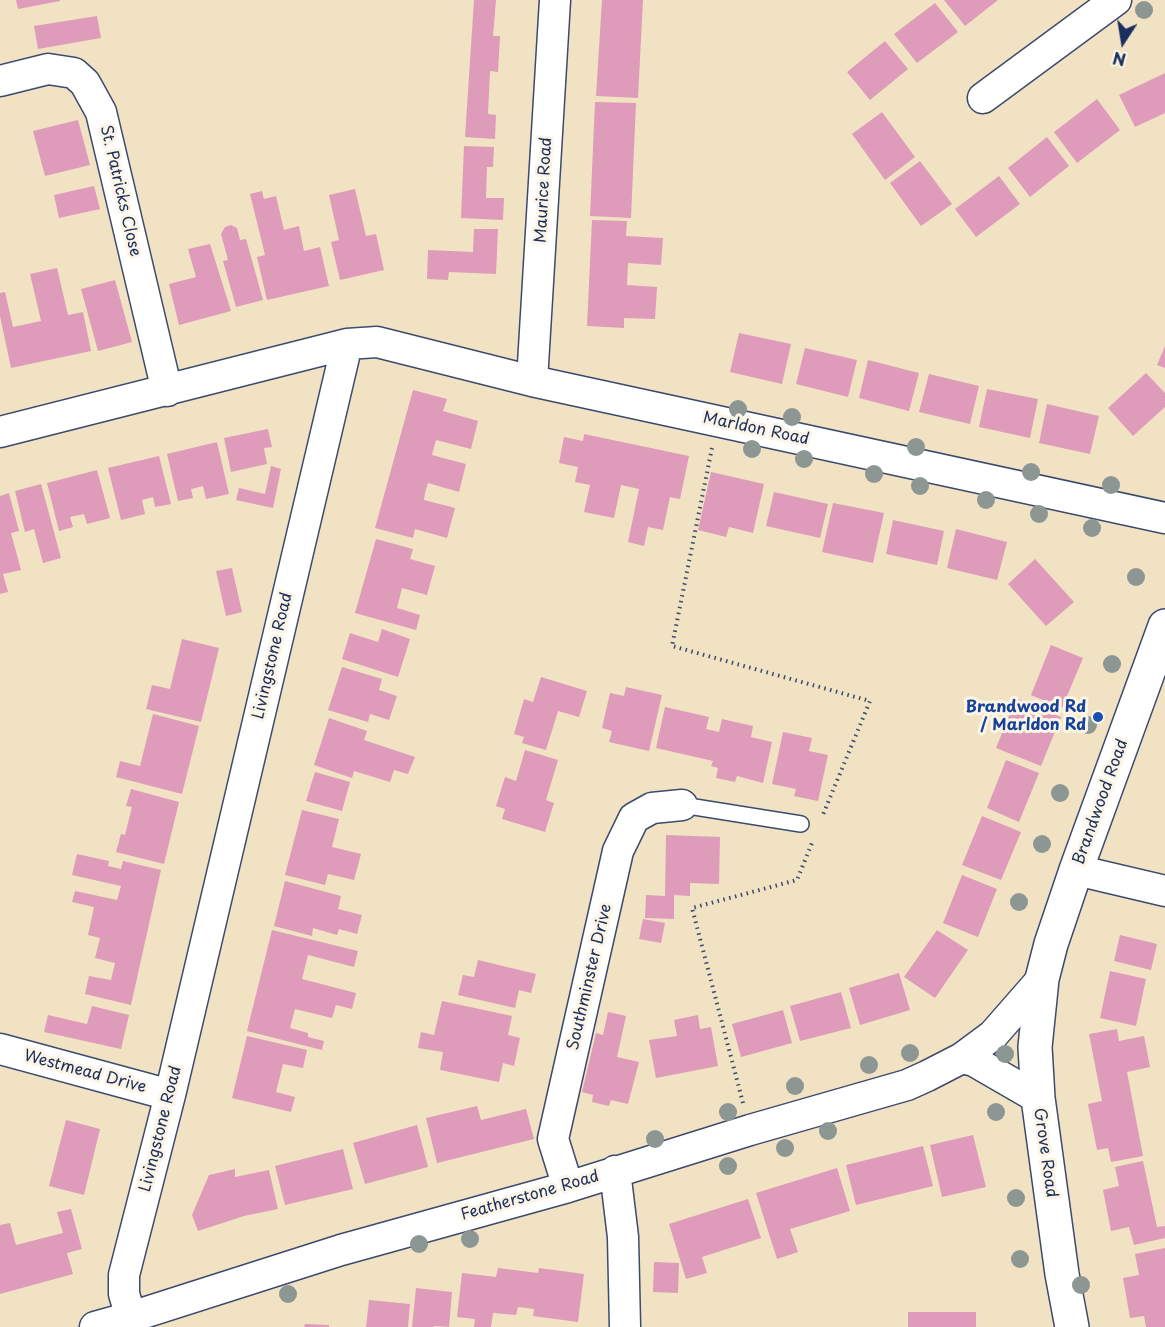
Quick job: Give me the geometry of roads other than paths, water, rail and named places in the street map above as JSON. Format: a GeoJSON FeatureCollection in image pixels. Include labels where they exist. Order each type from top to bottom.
{"type":"FeatureCollection","features":[{"type":"Feature","properties":{"kind":"street","name":"Maurice Road"},"geometry":{"type":"LineString","coordinates":[[532,381],[555,0]]}},
{"type":"Feature","properties":{"kind":"street"},"geometry":{"type":"LineString","coordinates":[[983,98],[1116,0]]}},
{"type":"Feature","properties":{"kind":"street","name":"St. Patricks Close"},"geometry":{"type":"LineString","coordinates":[[0,81],[48,69],[74,74],[85,83],[101,112],[167,391]]}},
{"type":"Feature","properties":{"kind":"street","name":"Marldon Road"},"geometry":{"type":"LineString","coordinates":[[347,344],[377,342],[532,381],[1165,518]]}},
{"type":"Feature","properties":{"kind":"street"},"geometry":{"type":"LineString","coordinates":[[0,432],[347,344]]}},
{"type":"Feature","properties":{"kind":"street","name":"Livingstone Road"},"geometry":{"type":"LineString","coordinates":[[112,1323],[124,1294],[124,1275],[170,1095],[347,344]]}},
{"type":"Feature","properties":{"kind":"street","name":"Brandwood Road"},"geometry":{"type":"LineString","coordinates":[[1042,979],[1051,944],[1076,870],[1165,626]]}},
{"type":"Feature","properties":{"kind":"street","name":"Southminster Drive"},"geometry":{"type":"LineString","coordinates":[[567,1187],[553,1139],[618,851],[634,818],[652,808],[682,805]]}},
{"type":"Feature","properties":{"kind":"street"},"geometry":{"type":"LineString","coordinates":[[1076,870],[1165,891]]}},
{"type":"Feature","properties":{"kind":"street","name":"Featherstone Road"},"geometry":{"type":"LineString","coordinates":[[112,1323],[341,1250],[567,1187],[750,1130],[907,1085],[962,1058],[993,1035],[1042,979]]}},
{"type":"Feature","properties":{"kind":"street","name":"Grove Road"},"geometry":{"type":"LineString","coordinates":[[1042,979],[1035,1047],[1038,1098],[1062,1274],[1072,1327]]}},
{"type":"Feature","properties":{"kind":"street","name":"Westmead Drive"},"geometry":{"type":"LineString","coordinates":[[0,1049],[170,1095]]}},
{"type":"Feature","properties":{"kind":"street"},"geometry":{"type":"LineString","coordinates":[[962,1058],[974,1061],[1038,1098]]}},
{"type":"Feature","properties":{"kind":"street"},"geometry":{"type":"LineString","coordinates":[[615,1171],[623,1237],[625,1327]]}},
{"type":"Feature","properties":{"kind":"lane"},"geometry":{"type":"LineString","coordinates":[[682,805],[801,824]]}},
{"type":"Feature","properties":{"kind":"place","name":"Brandwood Rd / Marldon Rd"},"geometry":{"type":"Point","coordinates":[1098,717]}}]}
